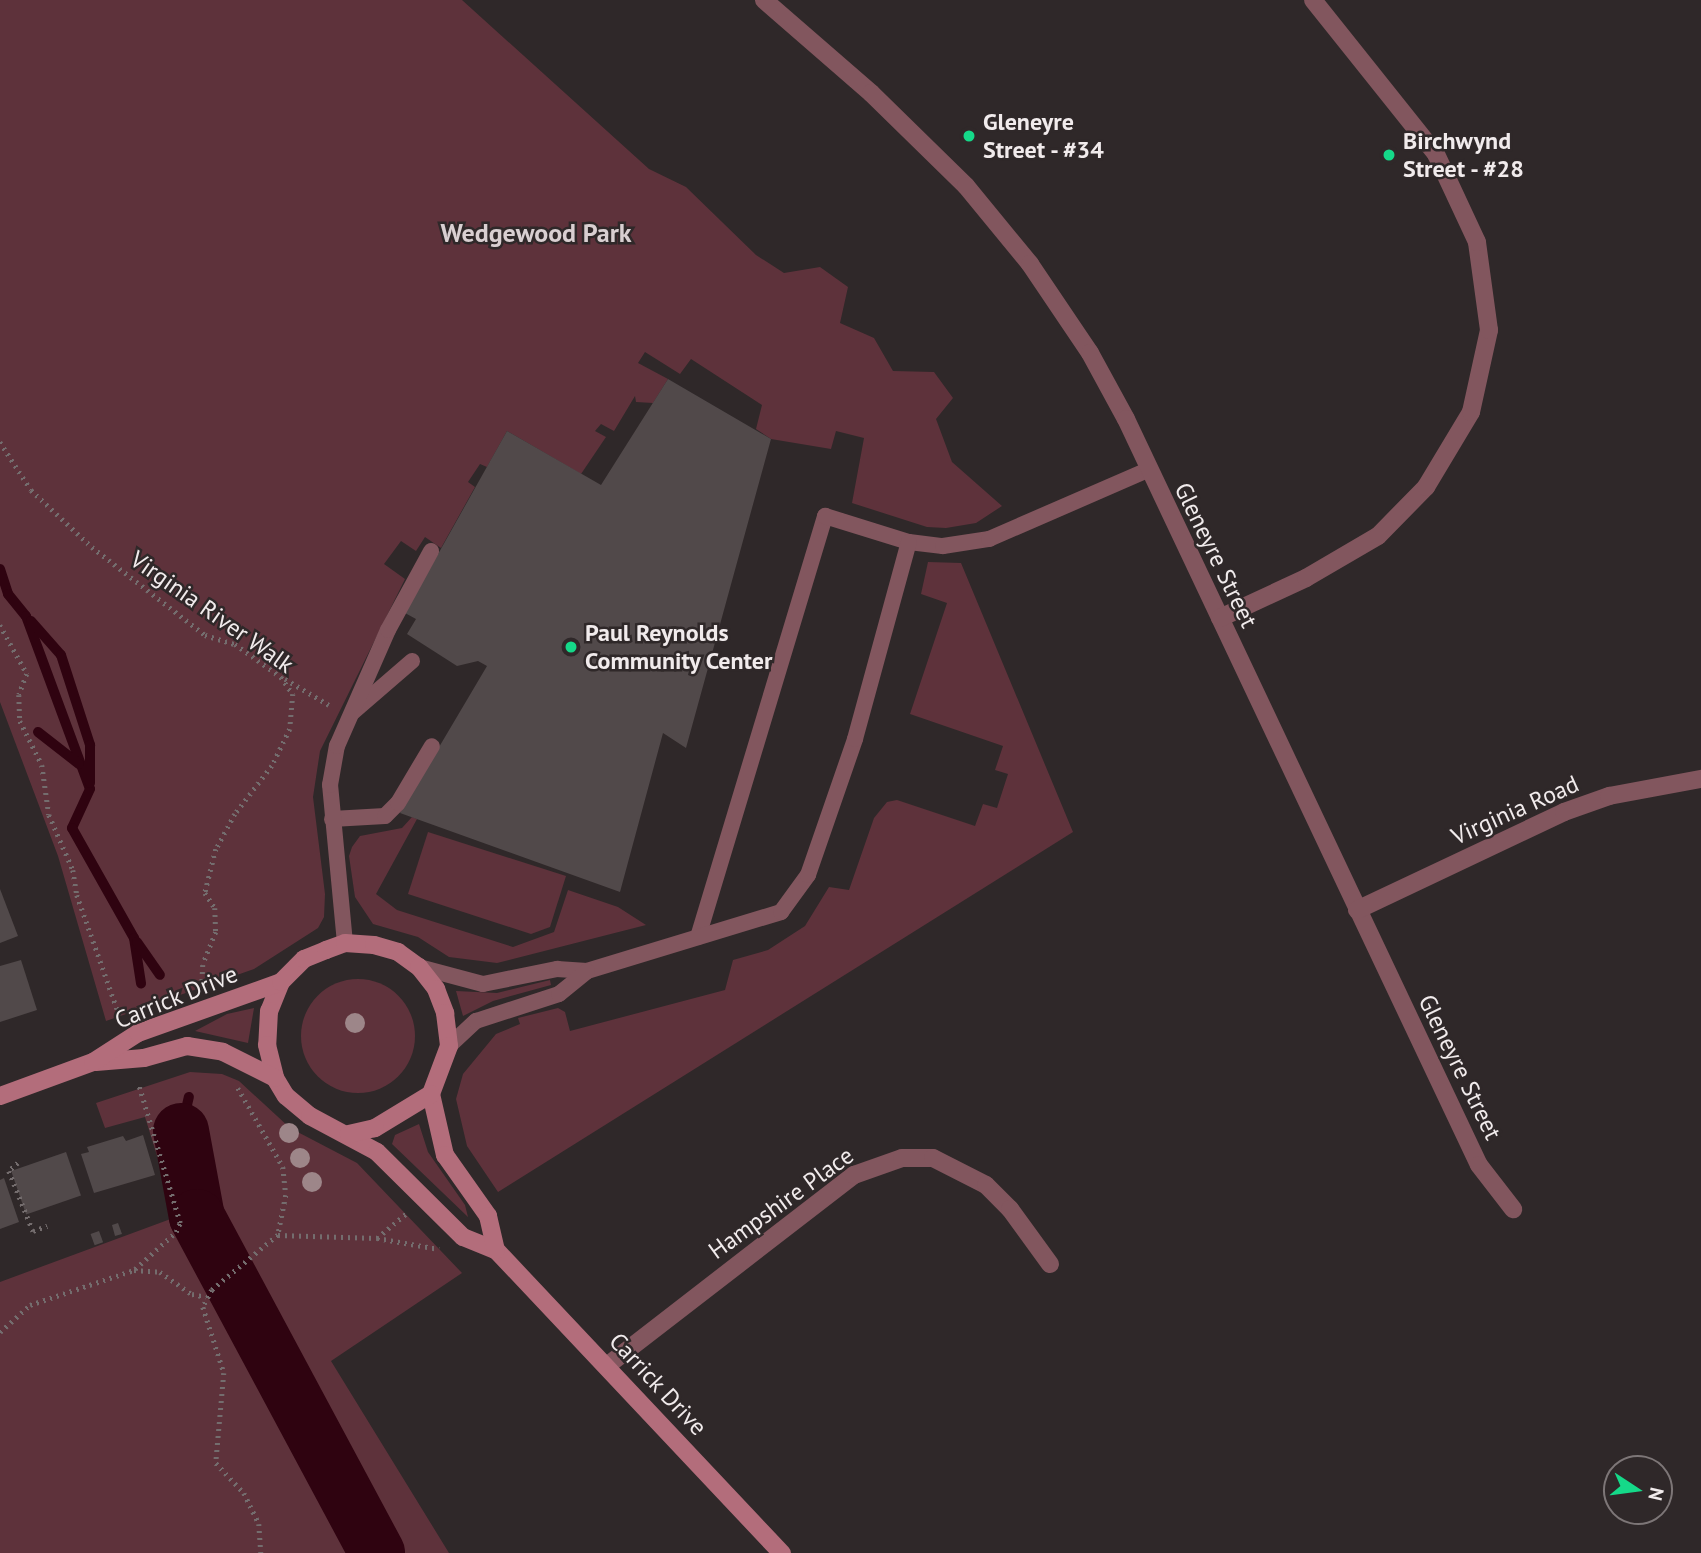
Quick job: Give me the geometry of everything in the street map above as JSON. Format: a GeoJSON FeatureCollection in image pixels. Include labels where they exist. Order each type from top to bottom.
{"type":"FeatureCollection","features":[{"type":"Feature","properties":{"kind":"street","name":"Gleneyre Street"},"geometry":{"type":"LineString","coordinates":[[764,0],[871,93],[938,158],[1030,264],[1090,353],[1220,618],[1479,1165],[1513,1209]]}},
{"type":"Feature","properties":{"kind":"street"},"geometry":{"type":"LineString","coordinates":[[1220,618],[1306,578],[1378,536],[1426,487],[1471,412],[1489,330],[1477,242],[1436,154],[1313,0]]}},
{"type":"Feature","properties":{"kind":"street","name":"Virginia Road"},"geometry":{"type":"LineString","coordinates":[[1357,910],[1564,812],[1609,796],[1701,779]]}},
{"type":"Feature","properties":{"kind":"street"},"geometry":{"type":"LineString","coordinates":[[345,943],[398,952],[419,967],[436,989],[445,1013],[449,1046],[431,1094],[445,1155],[488,1216],[496,1250]]}},
{"type":"Feature","properties":{"kind":"street","name":"Carrick Drive"},"geometry":{"type":"LineString","coordinates":[[345,943],[304,959],[281,982],[269,1011],[267,1045],[275,1078],[286,1096],[310,1115],[349,1134],[377,1152],[463,1237],[496,1250],[608,1365],[782,1553]]}},
{"type":"Feature","properties":{"kind":"street","name":"Carrick Drive"},"geometry":{"type":"LineString","coordinates":[[0,1096],[93,1062],[138,1034],[281,982]]}},
{"type":"Feature","properties":{"kind":"street","name":"Carrick Drive"},"geometry":{"type":"LineString","coordinates":[[93,1062],[144,1058],[187,1046],[223,1052],[275,1078]]}},
{"type":"Feature","properties":{"kind":"street"},"geometry":{"type":"LineString","coordinates":[[349,1134],[375,1128],[431,1094]]}},
{"type":"Feature","properties":{"kind":"street","name":"Hampshire Place"},"geometry":{"type":"LineString","coordinates":[[608,1365],[854,1175],[902,1158],[933,1158],[986,1185],[1010,1209],[1049,1264]]}},
{"type":"Feature","properties":{"kind":"lane"},"geometry":{"type":"LineString","coordinates":[[698,937],[825,516],[909,542],[943,546],[989,539],[1148,470]]}},
{"type":"Feature","properties":{"kind":"lane"},"geometry":{"type":"LineString","coordinates":[[419,967],[483,984],[557,969],[587,971],[781,912],[808,875],[855,739],[909,542]]}},
{"type":"Feature","properties":{"kind":"lane"},"geometry":{"type":"LineString","coordinates":[[345,943],[330,785],[337,746],[349,716],[431,551]]}},
{"type":"Feature","properties":{"kind":"lane"},"geometry":{"type":"LineString","coordinates":[[349,716],[412,661]]}},
{"type":"Feature","properties":{"kind":"lane"},"geometry":{"type":"LineString","coordinates":[[332,819],[385,816],[398,803],[432,746]]}},
{"type":"Feature","properties":{"kind":"lane"},"geometry":{"type":"LineString","coordinates":[[449,1046],[476,1021],[559,994],[587,971]]}},
{"type":"Feature","properties":{"kind":"path","name":"Virginia River Walk"},"geometry":{"type":"LineString","coordinates":[[0,442],[31,490],[67,524],[205,635],[235,644],[281,677],[293,694],[290,729],[272,766],[235,814],[216,849],[205,892],[215,908],[216,932],[200,980],[205,994]]}},
{"type":"Feature","properties":{"kind":"path"},"geometry":{"type":"LineString","coordinates":[[0,625],[27,674],[19,695],[20,721],[42,765],[48,815],[73,870],[113,1007],[124,1024]]}},
{"type":"Feature","properties":{"kind":"path"},"geometry":{"type":"LineString","coordinates":[[281,677],[349,716]]}},
{"type":"Feature","properties":{"kind":"path"},"geometry":{"type":"LineString","coordinates":[[134,1270],[176,1232],[180,1223],[136,1080]]}},
{"type":"Feature","properties":{"kind":"path"},"geometry":{"type":"LineString","coordinates":[[236,1084],[283,1167],[286,1195],[278,1235],[206,1297],[203,1307],[224,1373],[216,1463],[244,1493],[259,1524],[261,1553]]}},
{"type":"Feature","properties":{"kind":"path"},"geometry":{"type":"LineString","coordinates":[[18,1163],[9,1171],[33,1231],[47,1226]]}},
{"type":"Feature","properties":{"kind":"path"},"geometry":{"type":"LineString","coordinates":[[377,1238],[410,1210]]}},
{"type":"Feature","properties":{"kind":"path"},"geometry":{"type":"LineString","coordinates":[[278,1235],[377,1238],[450,1252]]}},
{"type":"Feature","properties":{"kind":"path"},"geometry":{"type":"LineString","coordinates":[[0,1332],[30,1305],[134,1270],[160,1272],[192,1294],[206,1297]]}},
{"type":"Feature","properties":{"kind":"shaded area"},"geometry":{"type":"Polygon","coordinates":[[[0,0],[462,0],[649,169],[686,187],[756,255],[784,273],[820,267],[848,287],[840,323],[874,338],[893,371],[934,372],[953,398],[936,419],[952,462],[1002,506],[976,523],[946,528],[927,527],[852,503],[864,438],[836,431],[831,449],[771,439],[756,429],[762,405],[691,359],[680,374],[645,352],[638,363],[668,379],[653,403],[636,402],[635,396],[614,431],[601,424],[595,431],[606,437],[581,474],[507,431],[487,467],[480,464],[468,482],[475,487],[441,548],[425,537],[416,551],[401,541],[384,564],[405,579],[320,751],[313,797],[325,894],[324,917],[318,928],[254,969],[106,1021],[58,856],[0,702],[0,0]]]}},
{"type":"Feature","properties":{"kind":"shaded area"},"geometry":{"type":"Polygon","coordinates":[[[928,562],[961,563],[1073,832],[498,1192],[467,1146],[456,1099],[463,1074],[496,1034],[520,1024],[518,1018],[558,1008],[565,1012],[570,1031],[725,990],[733,960],[768,950],[805,926],[829,887],[849,890],[874,818],[887,802],[897,800],[975,826],[983,804],[997,808],[1008,774],[995,770],[1003,746],[910,714],[947,603],[921,594],[928,562]]]}},
{"type":"Feature","properties":{"kind":"shaded area"},"geometry":{"type":"Polygon","coordinates":[[[412,817],[417,819],[376,894],[397,910],[513,947],[554,932],[568,890],[618,907],[646,925],[497,963],[449,957],[418,937],[373,924],[355,897],[349,856],[352,847],[360,836],[402,828],[412,817]]]}},
{"type":"Feature","properties":{"kind":"shaded area"},"geometry":{"type":"Polygon","coordinates":[[[428,832],[566,876],[550,927],[531,934],[408,894],[428,832]]]}},
{"type":"Feature","properties":{"kind":"shaded area"},"geometry":{"type":"Polygon","coordinates":[[[358,979],[380,983],[390,988],[406,1004],[411,1014],[415,1036],[411,1058],[406,1068],[390,1084],[380,1089],[358,1093],[336,1089],[326,1084],[310,1068],[305,1058],[301,1036],[305,1014],[310,1004],[326,988],[336,983],[358,979]]]}},
{"type":"Feature","properties":{"kind":"shaded area"},"geometry":{"type":"Polygon","coordinates":[[[550,980],[551,985],[493,1001],[463,1016],[456,991],[497,993],[550,980]]]}},
{"type":"Feature","properties":{"kind":"shaded area"},"geometry":{"type":"Polygon","coordinates":[[[254,1008],[248,1043],[195,1031],[227,1014],[254,1008]]]}},
{"type":"Feature","properties":{"kind":"shaded area"},"geometry":{"type":"Polygon","coordinates":[[[190,1072],[222,1074],[239,1081],[290,1128],[357,1163],[462,1273],[331,1361],[449,1553],[0,1553],[0,1282],[176,1217],[145,1117],[105,1128],[96,1103],[190,1072]]]}},
{"type":"Feature","properties":{"kind":"shaded area"},"geometry":{"type":"Polygon","coordinates":[[[419,1124],[428,1152],[465,1205],[468,1217],[392,1144],[395,1135],[419,1124]]]}},
{"type":"Feature","properties":{"kind":"building","name":"Paul Reynolds Community Center"},"geometry":{"type":"Polygon","coordinates":[[[668,379],[771,439],[686,748],[663,733],[620,892],[400,813],[487,666],[478,661],[457,666],[407,634],[416,619],[405,613],[507,431],[601,485],[668,379]]]}},
{"type":"Feature","properties":{"kind":"building"},"geometry":{"type":"Polygon","coordinates":[[[0,889],[18,936],[0,943],[0,889]]]}},
{"type":"Feature","properties":{"kind":"building"},"geometry":{"type":"Polygon","coordinates":[[[21,960],[37,1010],[0,1022],[0,966],[21,960]]]}},
{"type":"Feature","properties":{"kind":"building"},"geometry":{"type":"Polygon","coordinates":[[[143,1135],[155,1175],[94,1193],[81,1154],[89,1152],[87,1147],[123,1136],[126,1141],[143,1135]]]}},
{"type":"Feature","properties":{"kind":"building"},"geometry":{"type":"Polygon","coordinates":[[[66,1152],[81,1195],[26,1214],[11,1171],[66,1152]]]}},
{"type":"Feature","properties":{"kind":"building"},"geometry":{"type":"Polygon","coordinates":[[[4,1178],[19,1222],[0,1229],[0,1180],[4,1178]]]}},
{"type":"Feature","properties":{"kind":"building"},"geometry":{"type":"Polygon","coordinates":[[[118,1223],[122,1234],[115,1236],[112,1225],[118,1223]]]}},
{"type":"Feature","properties":{"kind":"building"},"geometry":{"type":"Polygon","coordinates":[[[99,1231],[103,1242],[95,1245],[91,1234],[99,1231]]]}},
{"type":"Feature","properties":{"kind":"waterway"},"geometry":{"type":"LineString","coordinates":[[0,569],[8,594],[26,616],[90,789],[72,828],[134,938],[141,983]]}},
{"type":"Feature","properties":{"kind":"waterway"},"geometry":{"type":"LineString","coordinates":[[31,621],[61,655],[90,745],[90,783]]}},
{"type":"Feature","properties":{"kind":"waterway"},"geometry":{"type":"LineString","coordinates":[[38,732],[79,764]]}},
{"type":"Feature","properties":{"kind":"waterway"},"geometry":{"type":"LineString","coordinates":[[137,942],[160,975]]}},
{"type":"Feature","properties":{"kind":"waterway"},"geometry":{"type":"LineString","coordinates":[[181,1131],[189,1097]]}},
{"type":"Feature","properties":{"kind":"waterway"},"geometry":{"type":"LineString","coordinates":[[181,1131],[197,1217],[377,1553]]}},
{"type":"Feature","properties":{"kind":"place","name":"Gleneyre Street - #34"},"geometry":{"type":"Point","coordinates":[969,136]}},
{"type":"Feature","properties":{"kind":"place","name":"Birchwynd Street - #28"},"geometry":{"type":"Point","coordinates":[1389,155]}},
{"type":"Feature","properties":{"kind":"place","name":"Paul Reynolds Community Center"},"geometry":{"type":"Point","coordinates":[571,647]}},
{"type":"Feature","properties":{"kind":"district","name":"Wedgewood Park"},"geometry":{"type":"Point","coordinates":[536,233]}}]}
